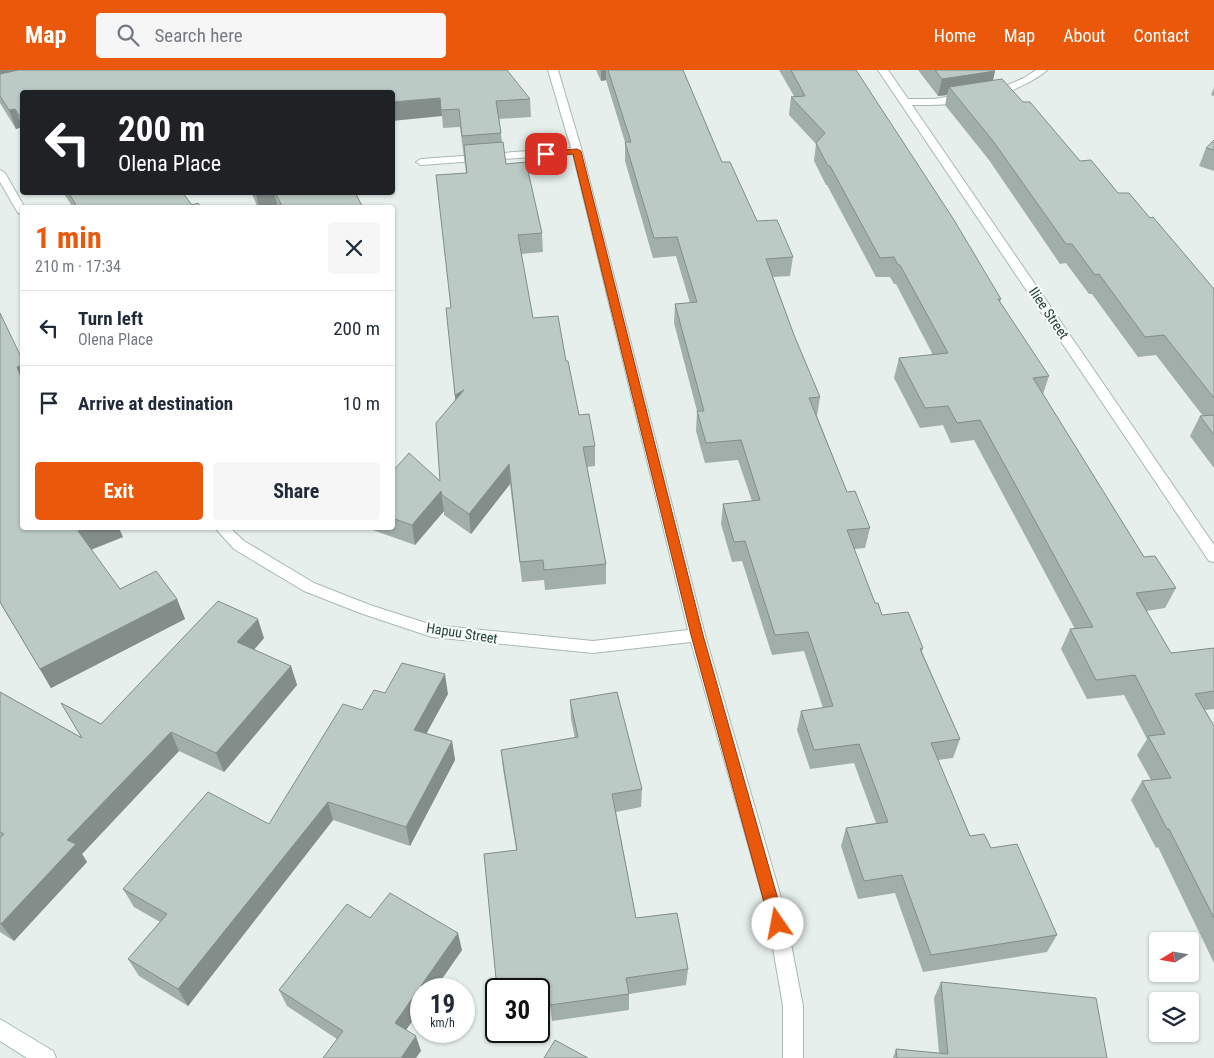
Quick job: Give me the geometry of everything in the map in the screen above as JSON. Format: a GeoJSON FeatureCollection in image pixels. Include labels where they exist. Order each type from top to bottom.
{"type":"FeatureCollection","features":[{"type":"Feature","properties":{"kind":"street"},"geometry":{"type":"LineString","coordinates":[[553,70],[577,151],[697,635],[774,908],[793,1006],[793,1058]]}},
{"type":"Feature","properties":{"kind":"street","name":"Iliee Street"},"geometry":{"type":"LineString","coordinates":[[883,70],[1214,557]]}},
{"type":"Feature","properties":{"kind":"street"},"geometry":{"type":"LineString","coordinates":[[905,102],[934,102],[994,94],[1027,80],[1042,70]]}},
{"type":"Feature","properties":{"kind":"street"},"geometry":{"type":"LineString","coordinates":[[421,162],[577,151]]}},
{"type":"Feature","properties":{"kind":"street"},"geometry":{"type":"LineString","coordinates":[[0,173],[20,208]]}},
{"type":"Feature","properties":{"kind":"street","name":"Hapuu Street"},"geometry":{"type":"LineString","coordinates":[[224,530],[239,545],[309,587],[365,609],[432,631],[592,647],[697,635]]}},
{"type":"Feature","properties":{"kind":"street"},"geometry":{"type":"LineString","coordinates":[[0,1029],[46,1058]]}},
{"type":"Feature","properties":{"kind":"building"},"geometry":{"type":"Polygon","coordinates":[[[18,70],[507,70],[530,99],[496,101],[501,133],[462,136],[459,109],[441,110],[440,98],[395,102],[395,90],[20,90],[20,117],[15,109],[9,110],[0,96],[0,74],[18,70]]]}},
{"type":"Feature","properties":{"kind":"building"},"geometry":{"type":"Polygon","coordinates":[[[608,70],[683,70],[722,162],[730,162],[757,221],[777,220],[793,257],[766,259],[794,335],[820,397],[809,398],[847,492],[855,491],[870,528],[847,530],[875,603],[878,603],[882,615],[908,612],[923,648],[920,649],[960,739],[931,743],[970,836],[984,834],[991,848],[1017,844],[1057,935],[931,955],[902,875],[864,881],[846,828],[888,822],[859,744],[814,750],[801,711],[833,706],[808,632],[775,635],[745,541],[734,542],[723,504],[760,500],[741,440],[706,443],[697,411],[704,411],[675,304],[697,302],[677,237],[654,238],[625,142],[631,142],[608,70]]]}},
{"type":"Feature","properties":{"kind":"building"},"geometry":{"type":"Polygon","coordinates":[[[791,70],[856,70],[954,220],[1001,299],[998,299],[1049,376],[1033,378],[1144,557],[1155,556],[1176,588],[1136,593],[1171,653],[1214,648],[1214,691],[1195,694],[1214,726],[1214,918],[1169,829],[1167,829],[1142,781],[1171,778],[1148,736],[1165,734],[1135,675],[1096,680],[1070,629],[1093,627],[980,420],[957,423],[948,406],[925,408],[899,358],[948,353],[900,265],[898,265],[894,257],[880,258],[830,166],[828,166],[816,143],[825,133],[791,97],[805,96],[791,70]]]}},
{"type":"Feature","properties":{"kind":"building"},"geometry":{"type":"Polygon","coordinates":[[[935,70],[994,70],[995,71],[942,79],[935,70]]]}},
{"type":"Feature","properties":{"kind":"building"},"geometry":{"type":"Polygon","coordinates":[[[1002,79],[1023,102],[1030,102],[1080,161],[1091,160],[1118,193],[1129,193],[1150,218],[1153,217],[1214,289],[1214,398],[1164,335],[1145,337],[1099,274],[1095,275],[1072,244],[1066,244],[993,141],[949,87],[1002,79]]]}},
{"type":"Feature","properties":{"kind":"building"},"geometry":{"type":"Polygon","coordinates":[[[1214,140],[1214,150],[1206,148],[1214,140]]]}},
{"type":"Feature","properties":{"kind":"building"},"geometry":{"type":"Polygon","coordinates":[[[503,142],[506,164],[526,162],[542,233],[518,235],[533,318],[558,316],[566,361],[568,361],[579,415],[589,414],[595,446],[583,447],[606,564],[544,570],[543,560],[520,562],[509,464],[469,514],[442,495],[441,491],[412,525],[395,519],[395,469],[409,453],[440,481],[436,423],[464,390],[455,395],[446,308],[451,308],[436,175],[467,173],[464,145],[503,142]]]}},
{"type":"Feature","properties":{"kind":"building"},"geometry":{"type":"Polygon","coordinates":[[[70,195],[184,195],[192,205],[76,205],[70,195]]]}},
{"type":"Feature","properties":{"kind":"building"},"geometry":{"type":"Polygon","coordinates":[[[276,195],[356,195],[362,205],[282,205],[276,195]]]}},
{"type":"Feature","properties":{"kind":"building"},"geometry":{"type":"Polygon","coordinates":[[[0,313],[20,355],[20,366],[17,367],[20,375],[20,530],[81,530],[78,531],[120,589],[156,571],[177,599],[40,669],[0,602],[0,313]]]}},
{"type":"Feature","properties":{"kind":"building"},"geometry":{"type":"Polygon","coordinates":[[[1214,415],[1214,435],[1200,416],[1214,415]]]}},
{"type":"Feature","properties":{"kind":"building"},"geometry":{"type":"Polygon","coordinates":[[[218,601],[258,619],[237,642],[291,666],[216,753],[171,732],[67,840],[76,844],[1,924],[0,838],[4,834],[0,832],[0,692],[82,738],[61,703],[101,724],[218,601]]]}},
{"type":"Feature","properties":{"kind":"building"},"geometry":{"type":"Polygon","coordinates":[[[402,663],[445,674],[414,730],[452,741],[406,827],[328,802],[178,989],[128,959],[167,914],[123,889],[208,792],[269,824],[343,704],[362,710],[374,690],[385,693],[402,663]]]}},
{"type":"Feature","properties":{"kind":"building"},"geometry":{"type":"Polygon","coordinates":[[[617,692],[642,789],[612,794],[636,918],[677,913],[688,969],[626,978],[629,994],[550,1005],[550,978],[496,978],[484,854],[517,850],[501,750],[578,737],[570,700],[617,692]]]}},
{"type":"Feature","properties":{"kind":"building"},"geometry":{"type":"Polygon","coordinates":[[[390,893],[458,933],[426,978],[410,978],[410,1002],[395,1023],[410,1032],[411,1043],[401,1058],[323,1058],[343,1031],[279,990],[347,904],[370,918],[390,893]]]}},
{"type":"Feature","properties":{"kind":"building"},"geometry":{"type":"Polygon","coordinates":[[[941,982],[1096,998],[1107,1058],[897,1058],[896,1049],[948,1054],[941,982]]]}},
{"type":"Feature","properties":{"kind":"building"},"geometry":{"type":"Polygon","coordinates":[[[555,1040],[588,1058],[544,1058],[555,1040]]]}},
{"type":"Feature","properties":{"kind":"route"},"geometry":{"type":"LineString","coordinates":[[546,154],[577,151],[697,635],[778,924]]}}]}
